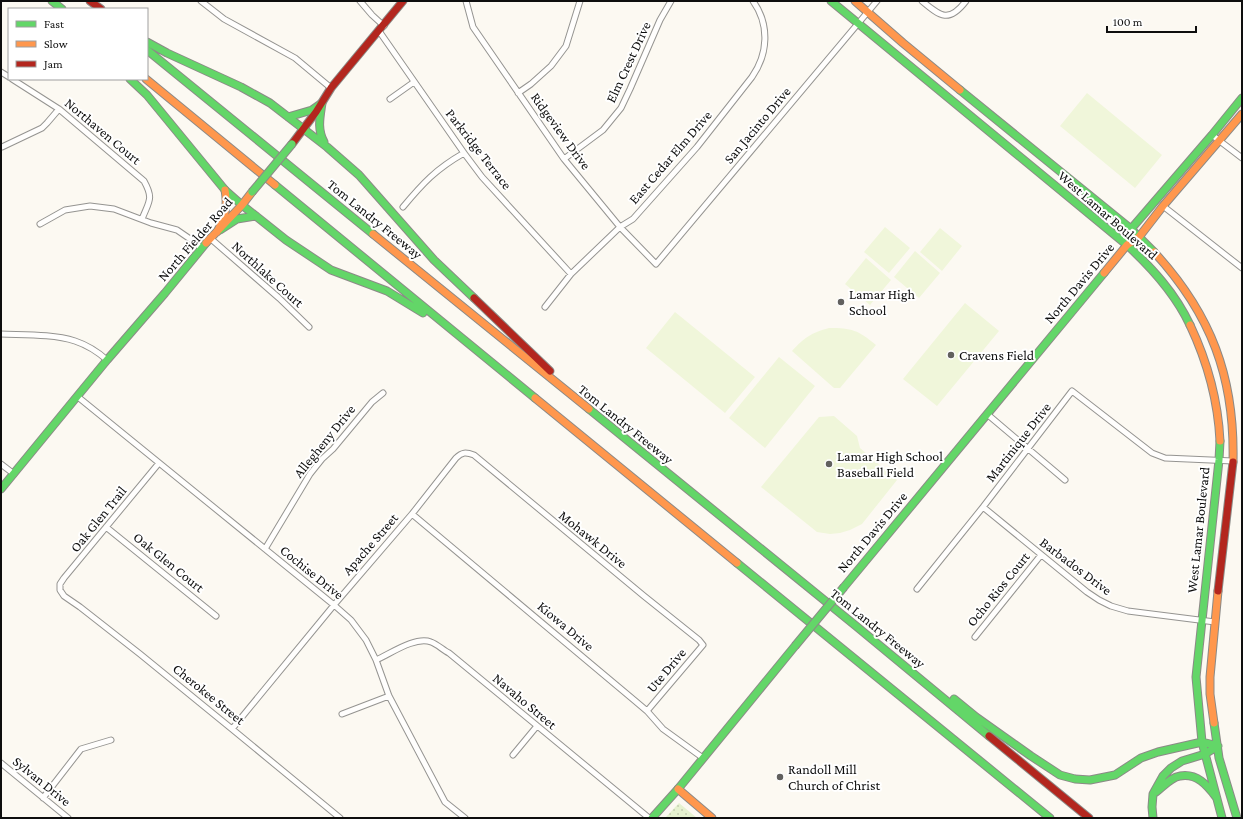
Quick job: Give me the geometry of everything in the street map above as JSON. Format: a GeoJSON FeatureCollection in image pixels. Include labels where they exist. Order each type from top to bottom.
{"type":"FeatureCollection","features":[{"type":"Feature","properties":{"kind":"main road"},"geometry":{"type":"LineString","coordinates":[[86,1],[95,8]]}},
{"type":"Feature","properties":{"kind":"main road"},"geometry":{"type":"LineString","coordinates":[[90,1],[100,8]]}},
{"type":"Feature","properties":{"kind":"main road","name":"North Fielder Road"},"geometry":{"type":"LineString","coordinates":[[1,489],[201,248],[242,205],[292,144],[331,88],[403,1]]}},
{"type":"Feature","properties":{"kind":"main road","name":"West Lamar Boulevard"},"geometry":{"type":"LineString","coordinates":[[831,1],[1127,245],[1150,267],[1166,286],[1178,303],[1190,325],[1213,388],[1219,432],[1219,460],[1196,677],[1202,742],[1222,818]]}},
{"type":"Feature","properties":{"kind":"main road","name":"West Lamar Boulevard"},"geometry":{"type":"LineString","coordinates":[[855,1],[903,43],[1131,229],[1159,258],[1183,288],[1198,310],[1212,338],[1229,397],[1232,423],[1233,461],[1215,622],[1210,694],[1219,758],[1237,818]]}},
{"type":"Feature","properties":{"kind":"main road"},"geometry":{"type":"LineString","coordinates":[[148,43],[167,53],[242,87],[288,116],[327,146],[359,175],[434,260],[604,423]]}},
{"type":"Feature","properties":{"kind":"main road"},"geometry":{"type":"LineString","coordinates":[[895,53],[903,43]]}},
{"type":"Feature","properties":{"kind":"main road","name":"Tom Landry Freeway"},"geometry":{"type":"LineString","coordinates":[[148,51],[604,423],[856,626],[1089,818]]}},
{"type":"Feature","properties":{"kind":"main road"},"geometry":{"type":"LineString","coordinates":[[131,80],[147,96],[225,190],[286,240],[331,270],[386,291],[421,311],[502,371]]}},
{"type":"Feature","properties":{"kind":"main road"},"geometry":{"type":"LineString","coordinates":[[147,80],[1050,818]]}},
{"type":"Feature","properties":{"kind":"main road","name":"North Davis Drive"},"geometry":{"type":"LineString","coordinates":[[1127,245],[1131,229],[1242,98]]}},
{"type":"Feature","properties":{"kind":"main road"},"geometry":{"type":"LineString","coordinates":[[288,116],[312,110],[322,103]]}},
{"type":"Feature","properties":{"kind":"main road"},"geometry":{"type":"LineString","coordinates":[[322,103],[318,122],[319,135],[327,146]]}},
{"type":"Feature","properties":{"kind":"main road","name":"North Davis Drive"},"geometry":{"type":"LineString","coordinates":[[652,818],[678,789],[1127,245],[1139,237],[1163,206],[1242,114]]}},
{"type":"Feature","properties":{"kind":"main road"},"geometry":{"type":"LineString","coordinates":[[217,232],[224,220],[227,209],[228,200],[225,190]]}},
{"type":"Feature","properties":{"kind":"main road"},"geometry":{"type":"LineString","coordinates":[[217,232],[237,219],[256,216]]}},
{"type":"Feature","properties":{"kind":"main road"},"geometry":{"type":"LineString","coordinates":[[856,626],[936,685],[1000,735],[1060,775],[1075,779],[1090,780],[1115,775],[1141,758],[1158,752],[1202,742],[1218,746]]}},
{"type":"Feature","properties":{"kind":"main road"},"geometry":{"type":"LineString","coordinates":[[1153,818],[1152,807],[1154,794],[1163,776],[1171,768],[1182,761],[1205,754],[1218,746]]}},
{"type":"Feature","properties":{"kind":"main road"},"geometry":{"type":"LineString","coordinates":[[1154,794],[1171,780],[1179,776],[1192,777],[1205,783],[1216,797]]}},
{"type":"Feature","properties":{"kind":"main road"},"geometry":{"type":"LineString","coordinates":[[678,789],[712,818]]}},
{"type":"Feature","properties":{"kind":"main road"},"geometry":{"type":"LineString","coordinates":[[1021,794],[1045,818]]}},
{"type":"Feature","properties":{"kind":"street"},"geometry":{"type":"LineString","coordinates":[[201,1],[224,19],[294,58],[331,88]]}},
{"type":"Feature","properties":{"kind":"street","name":"Parkridge Terrace"},"geometry":{"type":"LineString","coordinates":[[360,1],[372,15],[414,82],[482,177],[571,274]]}},
{"type":"Feature","properties":{"kind":"street","name":"Ridgeview Drive"},"geometry":{"type":"LineString","coordinates":[[466,1],[472,27],[564,159],[620,227],[656,264]]}},
{"type":"Feature","properties":{"kind":"street"},"geometry":{"type":"LineString","coordinates":[[518,93],[532,84],[551,66],[566,46],[580,1]]}},
{"type":"Feature","properties":{"kind":"street","name":"Elm Crest Drive"},"geometry":{"type":"LineString","coordinates":[[564,159],[603,130],[621,108],[660,20],[671,1]]}},
{"type":"Feature","properties":{"kind":"street","name":"East Cedar Elm Drive"},"geometry":{"type":"LineString","coordinates":[[545,307],[571,274],[620,227],[632,219],[697,147],[758,69],[765,45],[766,33],[754,1]]}},
{"type":"Feature","properties":{"kind":"street","name":"San Jacinto Drive"},"geometry":{"type":"LineString","coordinates":[[656,264],[877,1]]}},
{"type":"Feature","properties":{"kind":"street"},"geometry":{"type":"LineString","coordinates":[[922,1],[943,16],[953,14],[966,1]]}},
{"type":"Feature","properties":{"kind":"street","name":"Northaven Court"},"geometry":{"type":"LineString","coordinates":[[14,80],[59,109],[144,181],[149,190],[150,197],[142,219]]}},
{"type":"Feature","properties":{"kind":"street"},"geometry":{"type":"LineString","coordinates":[[390,99],[414,82]]}},
{"type":"Feature","properties":{"kind":"street"},"geometry":{"type":"LineString","coordinates":[[2,147],[42,128],[59,109]]}},
{"type":"Feature","properties":{"kind":"street"},"geometry":{"type":"LineString","coordinates":[[1212,135],[1242,158]]}},
{"type":"Feature","properties":{"kind":"street"},"geometry":{"type":"LineString","coordinates":[[403,207],[431,175],[464,153]]}},
{"type":"Feature","properties":{"kind":"street"},"geometry":{"type":"LineString","coordinates":[[40,224],[65,210],[90,206],[114,209],[151,223],[177,230],[201,248]]}},
{"type":"Feature","properties":{"kind":"street"},"geometry":{"type":"LineString","coordinates":[[1163,206],[1242,268]]}},
{"type":"Feature","properties":{"kind":"street","name":"Northlake Court"},"geometry":{"type":"LineString","coordinates":[[210,238],[279,298],[309,328]]}},
{"type":"Feature","properties":{"kind":"street"},"geometry":{"type":"LineString","coordinates":[[1,334],[54,337],[76,341],[98,352],[107,360]]}},
{"type":"Feature","properties":{"kind":"street","name":"Martinique Drive"},"geometry":{"type":"LineString","coordinates":[[917,589],[983,507],[1072,391],[1152,453],[1165,458],[1219,460]]}},
{"type":"Feature","properties":{"kind":"street","name":"Allegheny Drive"},"geometry":{"type":"LineString","coordinates":[[265,549],[310,474],[372,402],[383,393]]}},
{"type":"Feature","properties":{"kind":"street","name":"Cochise Drive"},"geometry":{"type":"LineString","coordinates":[[78,397],[351,620],[366,640],[376,660],[389,696],[445,802],[465,818]]}},
{"type":"Feature","properties":{"kind":"street"},"geometry":{"type":"LineString","coordinates":[[987,414],[1065,480]]}},
{"type":"Feature","properties":{"kind":"street","name":"Apache Street"},"geometry":{"type":"LineString","coordinates":[[232,729],[334,605],[412,514],[456,458],[461,453],[467,453]]}},
{"type":"Feature","properties":{"kind":"street","name":"Mohawk Drive"},"geometry":{"type":"LineString","coordinates":[[467,453],[474,455],[699,640],[703,645]]}},
{"type":"Feature","properties":{"kind":"street"},"geometry":{"type":"LineString","coordinates":[[1219,460],[1233,461]]}},
{"type":"Feature","properties":{"kind":"street","name":"Oak Glen Trail"},"geometry":{"type":"LineString","coordinates":[[60,592],[60,584],[64,578],[159,463]]}},
{"type":"Feature","properties":{"kind":"street"},"geometry":{"type":"LineString","coordinates":[[1,464],[14,474]]}},
{"type":"Feature","properties":{"kind":"street","name":"Barbados Drive"},"geometry":{"type":"LineString","coordinates":[[983,507],[1098,600],[1128,611],[1215,622]]}},
{"type":"Feature","properties":{"kind":"street","name":"Kiowa Drive"},"geometry":{"type":"LineString","coordinates":[[412,514],[647,711],[663,729],[703,758]]}},
{"type":"Feature","properties":{"kind":"street","name":"Oak Glen Court"},"geometry":{"type":"LineString","coordinates":[[106,527],[216,616]]}},
{"type":"Feature","properties":{"kind":"street","name":"Ocho Rios Court"},"geometry":{"type":"LineString","coordinates":[[975,637],[1041,555]]}},
{"type":"Feature","properties":{"kind":"street","name":"Cherokee Street"},"geometry":{"type":"LineString","coordinates":[[60,592],[140,654],[340,818]]}},
{"type":"Feature","properties":{"kind":"street","name":"Navaho Street"},"geometry":{"type":"LineString","coordinates":[[376,660],[415,641],[424,640],[431,642],[449,653],[649,818]]}},
{"type":"Feature","properties":{"kind":"street","name":"Ute Drive"},"geometry":{"type":"LineString","coordinates":[[647,711],[703,645]]}},
{"type":"Feature","properties":{"kind":"street"},"geometry":{"type":"LineString","coordinates":[[342,714],[389,696]]}},
{"type":"Feature","properties":{"kind":"street"},"geometry":{"type":"LineString","coordinates":[[513,755],[537,726]]}},
{"type":"Feature","properties":{"kind":"street"},"geometry":{"type":"LineString","coordinates":[[43,798],[81,749],[110,740]]}},
{"type":"Feature","properties":{"kind":"street","name":"Sylvan Drive"},"geometry":{"type":"LineString","coordinates":[[1,763],[68,818]]}},
{"type":"Feature","properties":{"kind":"green space"},"geometry":{"type":"Polygon","coordinates":[[[1087,93],[1162,155],[1135,188],[1060,126],[1087,93]]]}},
{"type":"Feature","properties":{"kind":"green space"},"geometry":{"type":"Polygon","coordinates":[[[885,227],[910,248],[889,273],[864,252],[885,227]]]}},
{"type":"Feature","properties":{"kind":"green space"},"geometry":{"type":"Polygon","coordinates":[[[940,228],[962,246],[942,271],[920,252],[940,228]]]}},
{"type":"Feature","properties":{"kind":"green space"},"geometry":{"type":"Polygon","coordinates":[[[915,251],[940,273],[919,298],[894,277],[915,251]]]}},
{"type":"Feature","properties":{"kind":"green space"},"geometry":{"type":"Polygon","coordinates":[[[866,258],[891,280],[870,305],[845,284],[866,258]]]}},
{"type":"Feature","properties":{"kind":"green space","name":"Cravens Field"},"geometry":{"type":"Polygon","coordinates":[[[965,303],[999,331],[937,406],[903,379],[965,303]]]}},
{"type":"Feature","properties":{"kind":"green space"},"geometry":{"type":"Polygon","coordinates":[[[675,312],[755,377],[725,413],[646,348],[675,312]]]}},
{"type":"Feature","properties":{"kind":"green space"},"geometry":{"type":"Polygon","coordinates":[[[829,328],[849,329],[859,333],[876,345],[840,388],[834,388],[792,351],[809,336],[829,328]]]}},
{"type":"Feature","properties":{"kind":"green space"},"geometry":{"type":"Polygon","coordinates":[[[779,357],[815,386],[765,448],[729,418],[779,357]]]}},
{"type":"Feature","properties":{"kind":"green space","name":"Lamar High School Baseball Field"},"geometry":{"type":"Polygon","coordinates":[[[834,416],[857,436],[860,448],[897,480],[862,524],[850,530],[830,534],[817,532],[761,487],[819,417],[834,416]]]}},
{"type":"Feature","properties":{"kind":"green space"},"geometry":{"type":"Polygon","coordinates":[[[679,803],[697,818],[665,818],[679,803]]]}},
{"type":"Feature","properties":{"kind":"traffic: fast"},"geometry":{"type":"LineString","coordinates":[[52,1],[61,8]]}},
{"type":"Feature","properties":{"kind":"traffic: fast"},"geometry":{"type":"LineString","coordinates":[[831,1],[1127,245],[1170,292],[1190,325]]}},
{"type":"Feature","properties":{"kind":"traffic: fast"},"geometry":{"type":"LineString","coordinates":[[148,43],[167,53],[241,87],[270,103],[327,147],[359,175],[434,260],[474,298]]}},
{"type":"Feature","properties":{"kind":"traffic: fast"},"geometry":{"type":"LineString","coordinates":[[148,51],[373,234]]}},
{"type":"Feature","properties":{"kind":"traffic: fast"},"geometry":{"type":"LineString","coordinates":[[131,80],[147,95],[225,190],[242,205],[286,240],[331,270],[387,291],[423,313]]}},
{"type":"Feature","properties":{"kind":"traffic: fast"},"geometry":{"type":"LineString","coordinates":[[960,90],[1131,229],[1154,252]]}},
{"type":"Feature","properties":{"kind":"traffic: fast"},"geometry":{"type":"LineString","coordinates":[[1127,245],[1131,229],[1242,98]]}},
{"type":"Feature","properties":{"kind":"traffic: fast"},"geometry":{"type":"LineString","coordinates":[[322,103],[320,132],[324,142]]}},
{"type":"Feature","properties":{"kind":"traffic: fast"},"geometry":{"type":"LineString","coordinates":[[288,117],[312,110],[322,103]]}},
{"type":"Feature","properties":{"kind":"traffic: fast"},"geometry":{"type":"LineString","coordinates":[[252,192],[292,144]]}},
{"type":"Feature","properties":{"kind":"traffic: fast"},"geometry":{"type":"LineString","coordinates":[[275,185],[535,398]]}},
{"type":"Feature","properties":{"kind":"traffic: fast"},"geometry":{"type":"LineString","coordinates":[[220,230],[237,219],[256,216]]}},
{"type":"Feature","properties":{"kind":"traffic: fast"},"geometry":{"type":"LineString","coordinates":[[1,489],[206,243]]}},
{"type":"Feature","properties":{"kind":"traffic: fast"},"geometry":{"type":"LineString","coordinates":[[844,587],[1104,273]]}},
{"type":"Feature","properties":{"kind":"traffic: fast"},"geometry":{"type":"LineString","coordinates":[[589,409],[989,736]]}},
{"type":"Feature","properties":{"kind":"traffic: fast"},"geometry":{"type":"LineString","coordinates":[[1220,441],[1196,677],[1202,742],[1222,818]]}},
{"type":"Feature","properties":{"kind":"traffic: fast"},"geometry":{"type":"LineString","coordinates":[[737,563],[1050,818]]}},
{"type":"Feature","properties":{"kind":"traffic: fast"},"geometry":{"type":"LineString","coordinates":[[795,646],[844,587]]}},
{"type":"Feature","properties":{"kind":"traffic: fast"},"geometry":{"type":"LineString","coordinates":[[652,818],[678,789],[795,646]]}},
{"type":"Feature","properties":{"kind":"traffic: fast"},"geometry":{"type":"LineString","coordinates":[[954,699],[976,717],[1031,756],[1060,775],[1075,779],[1090,780],[1115,775],[1141,758],[1158,752],[1202,742],[1218,746]]}},
{"type":"Feature","properties":{"kind":"traffic: fast"},"geometry":{"type":"LineString","coordinates":[[1214,723],[1219,758],[1237,818]]}},
{"type":"Feature","properties":{"kind":"traffic: fast"},"geometry":{"type":"LineString","coordinates":[[1153,818],[1153,794],[1163,776],[1171,768],[1182,761],[1205,754],[1218,746]]}},
{"type":"Feature","properties":{"kind":"traffic: fast"},"geometry":{"type":"LineString","coordinates":[[1156,792],[1173,778],[1180,776],[1192,776],[1201,781],[1216,797]]}},
{"type":"Feature","properties":{"kind":"traffic: slow"},"geometry":{"type":"LineString","coordinates":[[855,1],[960,90]]}},
{"type":"Feature","properties":{"kind":"traffic: slow"},"geometry":{"type":"LineString","coordinates":[[147,80],[275,185]]}},
{"type":"Feature","properties":{"kind":"traffic: slow"},"geometry":{"type":"LineString","coordinates":[[1104,273],[1127,245],[1139,237],[1163,206],[1242,114]]}},
{"type":"Feature","properties":{"kind":"traffic: slow"},"geometry":{"type":"LineString","coordinates":[[217,232],[225,212],[225,190]]}},
{"type":"Feature","properties":{"kind":"traffic: slow"},"geometry":{"type":"LineString","coordinates":[[206,243],[242,205],[252,192]]}},
{"type":"Feature","properties":{"kind":"traffic: slow"},"geometry":{"type":"LineString","coordinates":[[373,234],[589,409]]}},
{"type":"Feature","properties":{"kind":"traffic: slow"},"geometry":{"type":"LineString","coordinates":[[1154,252],[1174,275],[1191,299],[1205,323],[1216,348],[1230,402],[1233,431],[1233,462]]}},
{"type":"Feature","properties":{"kind":"traffic: slow"},"geometry":{"type":"LineString","coordinates":[[1190,325],[1202,353],[1211,381],[1217,411],[1220,441]]}},
{"type":"Feature","properties":{"kind":"traffic: slow"},"geometry":{"type":"LineString","coordinates":[[535,398],[737,563]]}},
{"type":"Feature","properties":{"kind":"traffic: slow"},"geometry":{"type":"LineString","coordinates":[[1214,723],[1210,694],[1210,677],[1218,591]]}},
{"type":"Feature","properties":{"kind":"traffic: slow"},"geometry":{"type":"LineString","coordinates":[[678,789],[712,818]]}},
{"type":"Feature","properties":{"kind":"traffic: jam"},"geometry":{"type":"LineString","coordinates":[[90,1],[100,8]]}},
{"type":"Feature","properties":{"kind":"traffic: jam"},"geometry":{"type":"LineString","coordinates":[[292,144],[316,112],[331,88],[403,1]]}},
{"type":"Feature","properties":{"kind":"traffic: jam"},"geometry":{"type":"LineString","coordinates":[[474,298],[550,371]]}},
{"type":"Feature","properties":{"kind":"traffic: jam"},"geometry":{"type":"LineString","coordinates":[[1218,591],[1233,462]]}},
{"type":"Feature","properties":{"kind":"traffic: jam"},"geometry":{"type":"LineString","coordinates":[[989,736],[1089,818]]}},
{"type":"Feature","properties":{"kind":"place","name":"Lamar High School"},"geometry":{"type":"Point","coordinates":[841,302]}},
{"type":"Feature","properties":{"kind":"place","name":"Cravens Field"},"geometry":{"type":"Point","coordinates":[951,355]}},
{"type":"Feature","properties":{"kind":"place","name":"Lamar High School Baseball Field"},"geometry":{"type":"Point","coordinates":[829,464]}},
{"type":"Feature","properties":{"kind":"place","name":"Randoll Mill Church of Christ"},"geometry":{"type":"Point","coordinates":[780,777]}}]}
